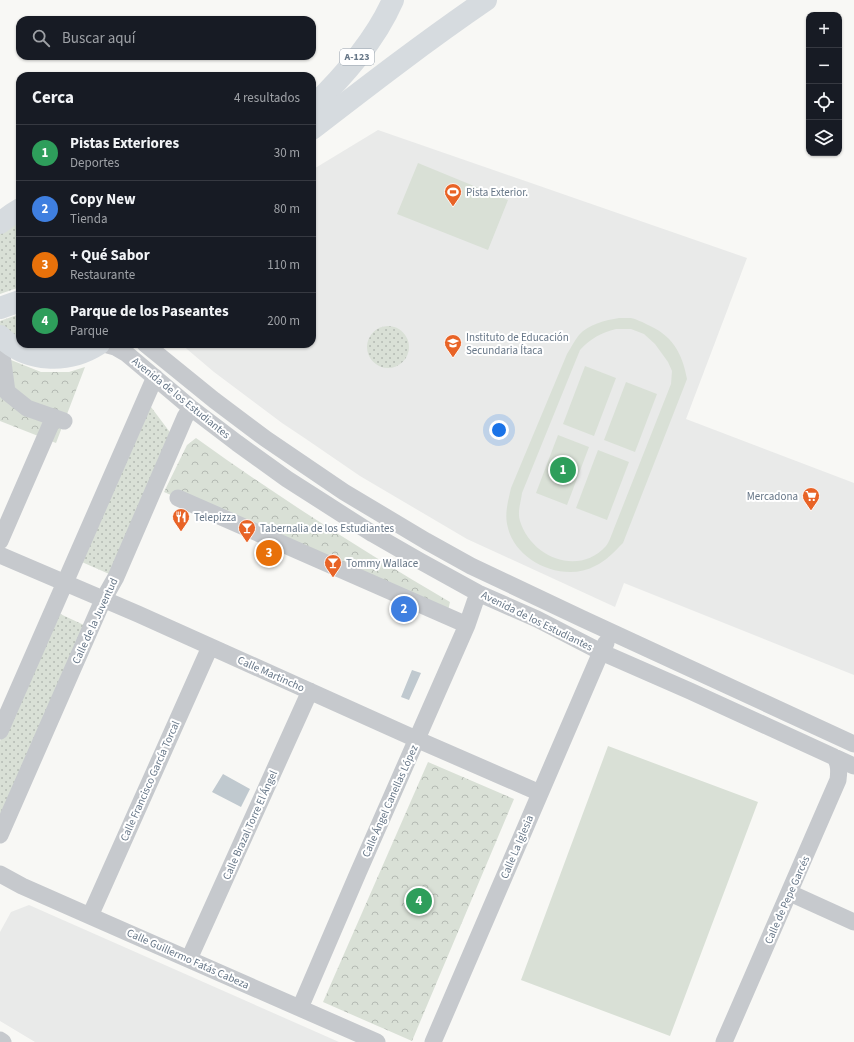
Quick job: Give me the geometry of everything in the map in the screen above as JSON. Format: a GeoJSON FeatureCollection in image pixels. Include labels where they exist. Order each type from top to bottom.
{"type":"FeatureCollection","features":[{"type":"Feature","properties":{"kind":"main road","name":"A-123"},"geometry":{"type":"LineString","coordinates":[[316,103],[330,90],[370,41],[393,0]]}},
{"type":"Feature","properties":{"kind":"main road"},"geometry":{"type":"LineString","coordinates":[[316,126],[363,89],[486,0]]}},
{"type":"Feature","properties":{"kind":"main road"},"geometry":{"type":"LineString","coordinates":[[0,223],[16,212]]}},
{"type":"Feature","properties":{"kind":"main road"},"geometry":{"type":"LineString","coordinates":[[0,308],[16,302]]}},
{"type":"Feature","properties":{"kind":"main road"},"geometry":{"type":"LineString","coordinates":[[1,346],[4,340],[22,352],[43,357],[56,358],[76,355],[92,348]]}},
{"type":"Feature","properties":{"kind":"street"},"geometry":{"type":"LineString","coordinates":[[0,542],[59,419],[27,408],[7,392],[1,346]]}},
{"type":"Feature","properties":{"kind":"street","name":"Avenida de los Estudiantes"},"geometry":{"type":"LineString","coordinates":[[117,348],[237,443],[317,498],[420,561],[478,593],[537,619],[601,652],[854,766]]}},
{"type":"Feature","properties":{"kind":"street","name":"Avenida de los Estudiantes"},"geometry":{"type":"LineString","coordinates":[[150,348],[214,400],[266,439],[344,492],[426,541],[471,566],[854,744]]}},
{"type":"Feature","properties":{"kind":"street"},"geometry":{"type":"LineString","coordinates":[[0,731],[155,377]]}},
{"type":"Feature","properties":{"kind":"street","name":"Calle de la Juventud"},"geometry":{"type":"LineString","coordinates":[[0,835],[103,600],[116,577],[182,424],[191,408]]}},
{"type":"Feature","properties":{"kind":"street","name":"Avenida de los Estudiantes"},"geometry":{"type":"LineString","coordinates":[[237,443],[266,439]]}},
{"type":"Feature","properties":{"kind":"street"},"geometry":{"type":"LineString","coordinates":[[178,498],[467,624]]}},
{"type":"Feature","properties":{"kind":"street","name":"Calle Martincho"},"geometry":{"type":"LineString","coordinates":[[0,555],[138,614],[540,794]]}},
{"type":"Feature","properties":{"kind":"street","name":"Calle Ángel Canellas López"},"geometry":{"type":"LineString","coordinates":[[300,1008],[467,624],[478,593]]}},
{"type":"Feature","properties":{"kind":"street","name":"Calle La Iglesia"},"geometry":{"type":"LineString","coordinates":[[433,1042],[601,652],[612,632]]}},
{"type":"Feature","properties":{"kind":"street","name":"Calle Francisco García Torcal"},"geometry":{"type":"LineString","coordinates":[[90,916],[210,646]]}},
{"type":"Feature","properties":{"kind":"street","name":"Calle Brazal Torre El Ángel"},"geometry":{"type":"LineString","coordinates":[[189,959],[310,691]]}},
{"type":"Feature","properties":{"kind":"street","name":"Calle de Pepe Garcés"},"geometry":{"type":"LineString","coordinates":[[724,1042],[838,780],[838,764],[834,757]]}},
{"type":"Feature","properties":{"kind":"street","name":"Calle Guillermo Fatás Cabeza"},"geometry":{"type":"LineString","coordinates":[[0,874],[22,886],[377,1042]]}},
{"type":"Feature","properties":{"kind":"street"},"geometry":{"type":"LineString","coordinates":[[790,893],[854,922]]}},
{"type":"Feature","properties":{"kind":"shaded area","name":"Instituto de Educación Secundaria Ítaca"},"geometry":{"type":"Polygon","coordinates":[[[378,130],[747,258],[686,419],[854,483],[854,675],[624,583],[615,607],[467,539],[360,476],[282,423],[214,372],[186,348],[316,348],[316,168],[378,130]]]}},
{"type":"Feature","properties":{"kind":"shaded area"},"geometry":{"type":"Polygon","coordinates":[[[412,670],[421,673],[409,700],[401,697],[412,670]]]}},
{"type":"Feature","properties":{"kind":"shaded area"},"geometry":{"type":"Polygon","coordinates":[[[223,774],[250,789],[241,807],[212,792],[223,774]]]}},
{"type":"Feature","properties":{"kind":"shaded area"},"geometry":{"type":"Polygon","coordinates":[[[29,905],[339,1042],[35,1042],[0,1021],[0,932],[11,912],[29,905]]]}},
{"type":"Feature","properties":{"kind":"green space","name":"Pista Exterior."},"geometry":{"type":"Polygon","coordinates":[[[418,163],[508,200],[488,250],[397,214],[418,163]]]}},
{"type":"Feature","properties":{"kind":"green space"},"geometry":{"type":"Polygon","coordinates":[[[16,219],[16,288],[0,294],[0,233],[16,219]]]}},
{"type":"Feature","properties":{"kind":"green space"},"geometry":{"type":"Polygon","coordinates":[[[16,315],[16,338],[0,327],[0,321],[16,315]]]}},
{"type":"Feature","properties":{"kind":"green space"},"geometry":{"type":"Polygon","coordinates":[[[619,318],[633,318],[663,333],[679,353],[687,379],[623,543],[599,564],[583,571],[569,572],[556,570],[543,566],[531,559],[521,551],[513,540],[506,518],[511,488],[567,354],[574,342],[582,331],[587,328],[619,318]],[[616,329],[596,336],[580,350],[522,493],[519,518],[526,534],[534,544],[545,553],[557,559],[569,561],[582,560],[595,555],[606,546],[611,537],[671,384],[672,371],[668,362],[655,344],[644,334],[631,329],[616,329]]]}},
{"type":"Feature","properties":{"kind":"green space"},"geometry":{"type":"Polygon","coordinates":[[[388,326],[403,332],[409,347],[403,362],[388,368],[373,362],[367,347],[373,332],[388,326]]]}},
{"type":"Feature","properties":{"kind":"green space"},"geometry":{"type":"Polygon","coordinates":[[[0,354],[41,372],[69,372],[85,367],[56,443],[0,421],[0,354]]]}},
{"type":"Feature","properties":{"kind":"green space"},"geometry":{"type":"Polygon","coordinates":[[[585,366],[616,378],[594,436],[563,424],[585,366]]]}},
{"type":"Feature","properties":{"kind":"green space"},"geometry":{"type":"Polygon","coordinates":[[[626,382],[657,394],[635,452],[604,440],[626,382]]]}},
{"type":"Feature","properties":{"kind":"green space"},"geometry":{"type":"Polygon","coordinates":[[[145,399],[175,439],[116,577],[75,559],[145,399]]]}},
{"type":"Feature","properties":{"kind":"green space"},"geometry":{"type":"Polygon","coordinates":[[[558,435],[589,447],[567,505],[536,493],[558,435]]]}},
{"type":"Feature","properties":{"kind":"green space"},"geometry":{"type":"Polygon","coordinates":[[[196,438],[321,523],[450,602],[447,615],[164,492],[187,445],[196,438]]]}},
{"type":"Feature","properties":{"kind":"green space"},"geometry":{"type":"Polygon","coordinates":[[[598,450],[629,462],[607,520],[576,508],[598,450]]]}},
{"type":"Feature","properties":{"kind":"green space"},"geometry":{"type":"Polygon","coordinates":[[[56,612],[86,626],[0,822],[0,741],[56,612]]]}},
{"type":"Feature","properties":{"kind":"green space"},"geometry":{"type":"Polygon","coordinates":[[[608,746],[758,802],[670,1036],[521,980],[608,746]]]}},
{"type":"Feature","properties":{"kind":"green space"},"geometry":{"type":"Polygon","coordinates":[[[428,762],[514,799],[412,1041],[323,1002],[428,762]]]}},
{"type":"Feature","properties":{"kind":"place","name":"Pista Exterior."},"geometry":{"type":"Point","coordinates":[453,207]}},
{"type":"Feature","properties":{"kind":"place","name":"Instituto de Educación Secundaria Ítaca"},"geometry":{"type":"Point","coordinates":[453,358]}},
{"type":"Feature","properties":{"kind":"place","name":"Pistas Exteriores"},"geometry":{"type":"Point","coordinates":[563,470]}},
{"type":"Feature","properties":{"kind":"place","name":"Mercadona"},"geometry":{"type":"Point","coordinates":[811,511]}},
{"type":"Feature","properties":{"kind":"place","name":"Telepizza"},"geometry":{"type":"Point","coordinates":[181,532]}},
{"type":"Feature","properties":{"kind":"place","name":"Tabernalia de los Estudiantes"},"geometry":{"type":"Point","coordinates":[247,543]}},
{"type":"Feature","properties":{"kind":"place","name":"+ Qué Sabor"},"geometry":{"type":"Point","coordinates":[269,553]}},
{"type":"Feature","properties":{"kind":"place","name":"Tommy Wallace"},"geometry":{"type":"Point","coordinates":[333,578]}},
{"type":"Feature","properties":{"kind":"place","name":"Copy New"},"geometry":{"type":"Point","coordinates":[404,609]}},
{"type":"Feature","properties":{"kind":"place","name":"Parque de los Paseantes"},"geometry":{"type":"Point","coordinates":[419,901]}}]}
